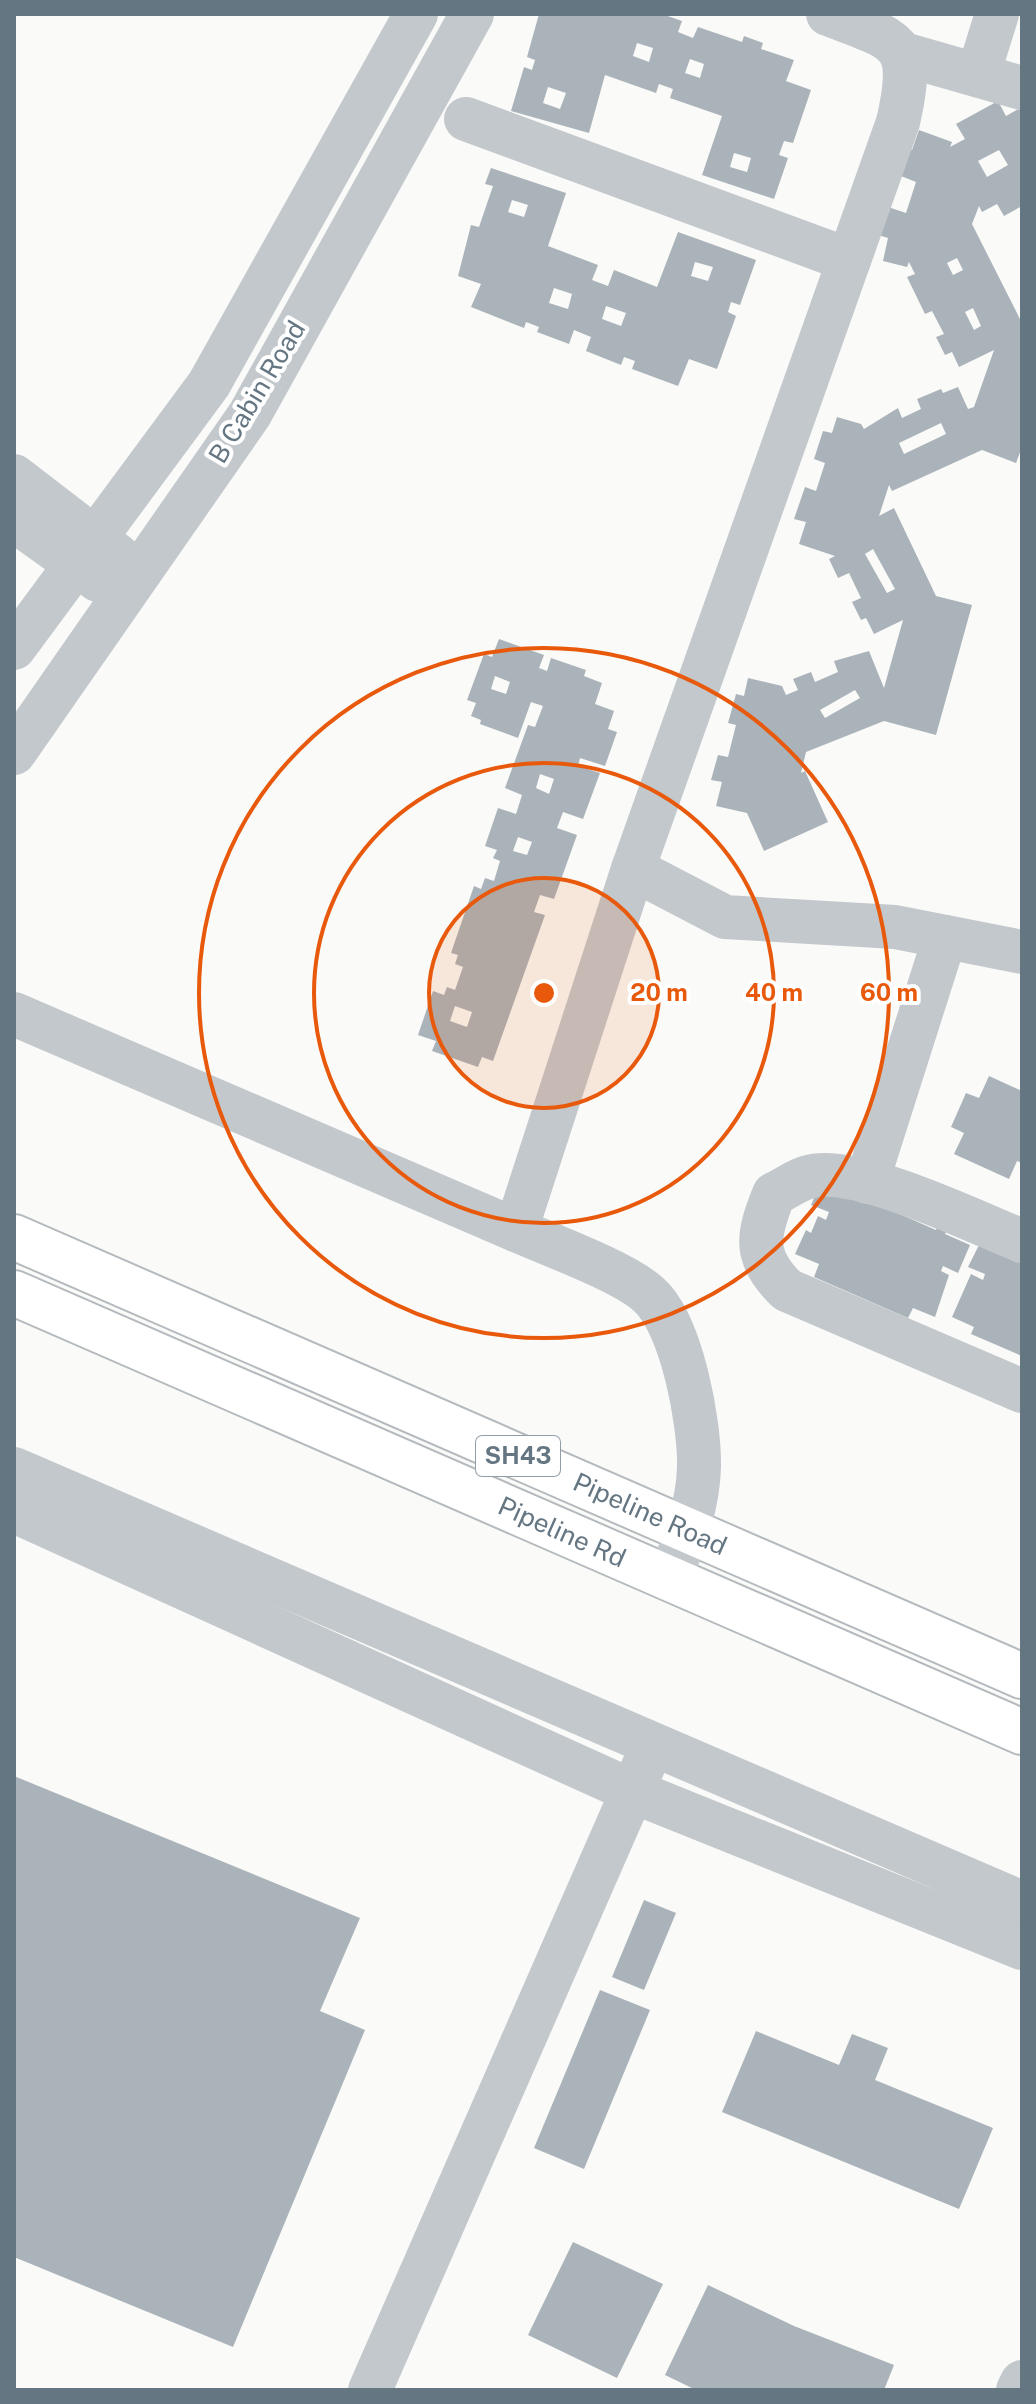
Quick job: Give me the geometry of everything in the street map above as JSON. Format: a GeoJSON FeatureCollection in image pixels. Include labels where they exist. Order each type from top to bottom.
{"type":"FeatureCollection","features":[{"type":"Feature","properties":{"kind":"main road","name":"Pipeline Road"},"geometry":{"type":"LineString","coordinates":[[14,1237],[1022,1676]]}},
{"type":"Feature","properties":{"kind":"main road","name":"Pipeline Rd"},"geometry":{"type":"LineString","coordinates":[[14,1293],[1022,1732]]}},
{"type":"Feature","properties":{"kind":"street"},"geometry":{"type":"LineString","coordinates":[[14,648],[209,384],[416,14]]}},
{"type":"Feature","properties":{"kind":"street","name":"B Cabin Road"},"geometry":{"type":"LineString","coordinates":[[14,753],[250,414],[472,14]]}},
{"type":"Feature","properties":{"kind":"street"},"geometry":{"type":"LineString","coordinates":[[828,14],[886,35],[903,54],[1022,88]]}},
{"type":"Feature","properties":{"kind":"street"},"geometry":{"type":"LineString","coordinates":[[978,75],[997,14]]}},
{"type":"Feature","properties":{"kind":"street"},"geometry":{"type":"LineString","coordinates":[[516,1230],[633,869],[898,122],[907,83],[903,54]]}},
{"type":"Feature","properties":{"kind":"street"},"geometry":{"type":"LineString","coordinates":[[466,119],[849,260]]}},
{"type":"Feature","properties":{"kind":"street"},"geometry":{"type":"LineString","coordinates":[[209,384],[250,414]]}},
{"type":"Feature","properties":{"kind":"street"},"geometry":{"type":"LineString","coordinates":[[14,476],[85,550],[130,585]]}},
{"type":"Feature","properties":{"kind":"street"},"geometry":{"type":"LineString","coordinates":[[14,520],[85,550]]}},
{"type":"Feature","properties":{"kind":"street"},"geometry":{"type":"LineString","coordinates":[[633,869],[725,917],[895,927],[1022,952]]}},
{"type":"Feature","properties":{"kind":"street"},"geometry":{"type":"LineString","coordinates":[[867,1182],[945,937]]}},
{"type":"Feature","properties":{"kind":"street"},"geometry":{"type":"LineString","coordinates":[[14,1014],[516,1230],[649,1294],[672,1329],[688,1375],[699,1467],[689,1531],[669,1579]]}},
{"type":"Feature","properties":{"kind":"street"},"geometry":{"type":"LineString","coordinates":[[1022,1241],[867,1182],[846,1176],[809,1177],[774,1194],[763,1222],[760,1252],[770,1273],[787,1290],[1022,1391]]}},
{"type":"Feature","properties":{"kind":"street"},"geometry":{"type":"LineString","coordinates":[[14,1469],[1022,1903]]}},
{"type":"Feature","properties":{"kind":"street"},"geometry":{"type":"LineString","coordinates":[[14,1511],[632,1791],[1022,1948]]}},
{"type":"Feature","properties":{"kind":"street"},"geometry":{"type":"LineString","coordinates":[[370,2390],[652,1746]]}},
{"type":"Feature","properties":{"kind":"street"},"geometry":{"type":"LineString","coordinates":[[935,1913],[952,1873]]}},
{"type":"Feature","properties":{"kind":"street"},"geometry":{"type":"LineString","coordinates":[[1018,2390],[1022,2382]]}},
{"type":"Feature","properties":{"kind":"building"},"geometry":{"type":"Polygon","coordinates":[[[539,14],[662,14],[682,21],[678,32],[693,38],[698,27],[742,42],[744,36],[763,43],[761,49],[794,60],[786,81],[811,90],[793,143],[784,141],[779,155],[788,158],[774,199],[702,175],[722,116],[670,98],[673,89],[659,84],[656,93],[605,75],[589,133],[511,111],[524,67],[532,70],[535,60],[527,57],[539,14]],[[637,43],[633,56],[649,62],[653,48],[637,43]],[[690,59],[685,73],[700,78],[704,64],[690,59]],[[548,87],[543,103],[560,109],[566,93],[548,87]],[[734,153],[730,167],[747,172],[751,158],[734,153]]]}},
{"type":"Feature","properties":{"kind":"building"},"geometry":{"type":"Polygon","coordinates":[[[998,101],[1006,116],[1022,107],[1022,206],[1004,216],[997,204],[982,212],[979,206],[972,224],[1022,323],[1022,447],[1016,463],[982,450],[892,491],[889,485],[879,516],[894,508],[936,596],[972,605],[936,735],[884,721],[806,752],[801,773],[805,771],[828,822],[764,851],[747,813],[716,806],[722,782],[711,780],[718,755],[728,757],[736,725],[728,723],[736,694],[744,696],[748,678],[782,686],[786,695],[798,690],[793,679],[811,672],[815,682],[838,672],[834,661],[869,651],[884,688],[903,620],[874,634],[866,618],[861,620],[852,602],[861,598],[849,573],[838,578],[829,559],[835,556],[799,544],[806,522],[794,519],[805,487],[816,491],[825,463],[814,459],[823,431],[832,433],[837,417],[861,424],[864,429],[898,408],[902,418],[921,409],[917,399],[941,389],[943,393],[958,387],[968,409],[974,407],[994,350],[959,367],[952,352],[945,355],[936,337],[944,334],[932,311],[925,314],[907,277],[915,274],[909,262],[907,267],[883,261],[888,238],[875,234],[885,206],[906,213],[916,182],[896,174],[906,148],[912,150],[919,130],[952,142],[950,147],[965,139],[956,124],[998,101]],[[999,150],[978,161],[987,177],[1008,165],[999,150]],[[957,258],[947,263],[953,275],[963,270],[957,258]],[[973,308],[965,312],[974,330],[981,326],[973,308]],[[941,423],[899,443],[904,454],[946,434],[941,423]],[[873,549],[865,554],[887,593],[895,589],[873,549]],[[855,690],[820,710],[825,718],[860,698],[855,690]]]}},
{"type":"Feature","properties":{"kind":"building"},"geometry":{"type":"Polygon","coordinates":[[[491,168],[566,193],[548,246],[598,265],[592,280],[608,286],[614,270],[657,287],[678,232],[756,260],[740,305],[731,302],[728,312],[736,316],[717,369],[689,359],[678,386],[632,369],[635,361],[624,357],[621,365],[586,351],[591,337],[574,330],[569,344],[537,332],[539,327],[526,322],[524,328],[471,307],[481,284],[458,276],[471,225],[479,227],[493,186],[485,184],[491,168]],[[512,200],[508,212],[524,217],[528,205],[512,200]],[[695,262],[691,276],[708,281],[713,267],[695,262]],[[554,288],[549,303],[568,309],[572,294],[554,288]],[[606,306],[602,319],[621,326],[626,313],[606,306]]]}},
{"type":"Feature","properties":{"kind":"building"},"geometry":{"type":"Polygon","coordinates":[[[499,639],[544,655],[539,668],[547,671],[551,658],[586,670],[584,676],[602,683],[595,704],[614,711],[608,729],[617,732],[605,766],[580,758],[578,766],[600,773],[583,819],[563,812],[557,828],[577,835],[554,899],[540,895],[534,912],[545,915],[493,1061],[482,1057],[478,1067],[432,1051],[436,1041],[418,1035],[433,991],[444,995],[447,987],[455,990],[463,967],[455,964],[458,955],[451,953],[474,886],[481,889],[485,878],[494,881],[500,861],[493,858],[497,850],[485,846],[498,808],[516,814],[522,795],[505,788],[528,725],[535,727],[543,706],[531,702],[518,738],[480,724],[481,720],[471,716],[476,703],[467,700],[484,654],[492,657],[499,639]],[[495,676],[491,689],[506,694],[510,682],[495,676]],[[540,774],[536,788],[549,794],[554,779],[540,774]],[[518,837],[513,851],[527,855],[532,842],[518,837]],[[455,1006],[450,1021],[467,1027],[472,1012],[455,1006]]]}},
{"type":"Feature","properties":{"kind":"building"},"geometry":{"type":"Polygon","coordinates":[[[989,1076],[1022,1091],[1022,1163],[1017,1161],[1009,1179],[954,1154],[964,1133],[951,1127],[966,1093],[979,1098],[989,1076]]]}},
{"type":"Feature","properties":{"kind":"building"},"geometry":{"type":"Polygon","coordinates":[[[822,1180],[936,1230],[939,1223],[948,1227],[945,1234],[970,1245],[958,1273],[943,1266],[941,1271],[949,1275],[935,1317],[913,1308],[908,1318],[814,1277],[819,1264],[795,1254],[806,1230],[811,1233],[818,1216],[826,1220],[829,1212],[811,1205],[822,1180]]]}},
{"type":"Feature","properties":{"kind":"building"},"geometry":{"type":"Polygon","coordinates":[[[981,1241],[1022,1259],[1022,1356],[971,1334],[974,1327],[952,1317],[971,1274],[983,1280],[985,1274],[968,1267],[981,1241]]]}},
{"type":"Feature","properties":{"kind":"building"},"geometry":{"type":"Polygon","coordinates":[[[14,1776],[360,1918],[320,2011],[365,2030],[233,2347],[14,2257],[14,1776]]]}},
{"type":"Feature","properties":{"kind":"building"},"geometry":{"type":"Polygon","coordinates":[[[644,1900],[676,1913],[644,1990],[612,1977],[644,1900]]]}},
{"type":"Feature","properties":{"kind":"building"},"geometry":{"type":"Polygon","coordinates":[[[600,1990],[650,2010],[584,2169],[534,2148],[600,1990]]]}},
{"type":"Feature","properties":{"kind":"building"},"geometry":{"type":"Polygon","coordinates":[[[756,2031],[839,2065],[852,2034],[888,2048],[875,2080],[993,2128],[959,2209],[722,2112],[756,2031]]]}},
{"type":"Feature","properties":{"kind":"building"},"geometry":{"type":"Polygon","coordinates":[[[573,2242],[663,2284],[617,2378],[528,2335],[573,2242]]]}},
{"type":"Feature","properties":{"kind":"building"},"geometry":{"type":"Polygon","coordinates":[[[708,2285],[794,2326],[894,2365],[884,2390],[696,2390],[665,2375],[708,2285]]]}}]}
